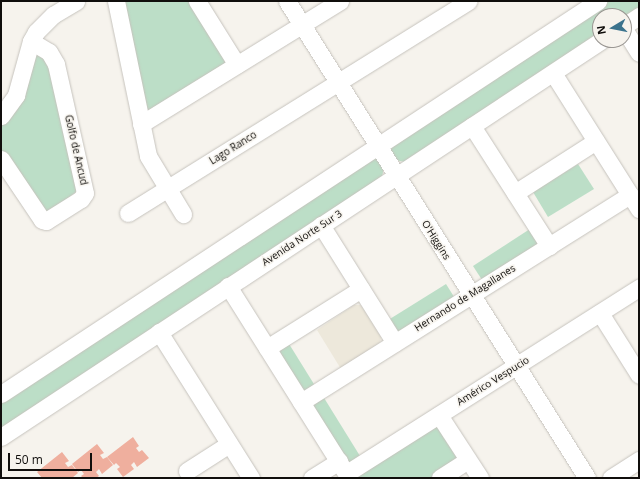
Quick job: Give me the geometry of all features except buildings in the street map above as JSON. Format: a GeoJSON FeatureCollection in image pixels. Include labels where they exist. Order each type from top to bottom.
{"type":"FeatureCollection","features":[{"type":"Feature","properties":{"kind":"street"},"geometry":{"type":"LineString","coordinates":[[2,111],[19,90],[31,41],[39,28],[53,15],[76,1]]}},
{"type":"Feature","properties":{"kind":"street"},"geometry":{"type":"LineString","coordinates":[[116,1],[148,156],[182,214]]}},
{"type":"Feature","properties":{"kind":"street"},"geometry":{"type":"LineString","coordinates":[[196,1],[237,65]]}},
{"type":"Feature","properties":{"kind":"street","name":"O'Higgins"},"geometry":{"type":"LineString","coordinates":[[287,1],[587,478]]}},
{"type":"Feature","properties":{"kind":"street"},"geometry":{"type":"LineString","coordinates":[[141,124],[340,1]]}},
{"type":"Feature","properties":{"kind":"street","name":"Lago Ranco"},"geometry":{"type":"LineString","coordinates":[[128,213],[468,1]]}},
{"type":"Feature","properties":{"kind":"street"},"geometry":{"type":"LineString","coordinates":[[1,394],[377,146],[579,6],[598,1]]}},
{"type":"Feature","properties":{"kind":"street","name":"Golfo de Ancud"},"geometry":{"type":"LineString","coordinates":[[1,159],[42,220],[46,221],[81,199],[85,194],[56,64],[49,52],[31,41]]}},
{"type":"Feature","properties":{"kind":"street"},"geometry":{"type":"LineString","coordinates":[[632,42],[639,53]]}},
{"type":"Feature","properties":{"kind":"street","name":"Avenida Norte Sur 3"},"geometry":{"type":"LineString","coordinates":[[1,437],[592,47]]}},
{"type":"Feature","properties":{"kind":"street"},"geometry":{"type":"LineString","coordinates":[[553,73],[639,209]]}},
{"type":"Feature","properties":{"kind":"street"},"geometry":{"type":"LineString","coordinates":[[472,126],[549,246]]}},
{"type":"Feature","properties":{"kind":"street"},"geometry":{"type":"LineString","coordinates":[[515,193],[596,142]]}},
{"type":"Feature","properties":{"kind":"street","name":"Hernando de Magallanes"},"geometry":{"type":"LineString","coordinates":[[301,402],[630,195]]}},
{"type":"Feature","properties":{"kind":"street"},"geometry":{"type":"LineString","coordinates":[[321,225],[395,343]]}},
{"type":"Feature","properties":{"kind":"street"},"geometry":{"type":"LineString","coordinates":[[228,286],[345,471]]}},
{"type":"Feature","properties":{"kind":"street","name":"Américo Vespucio"},"geometry":{"type":"LineString","coordinates":[[312,478],[345,471],[439,415],[639,288]]}},
{"type":"Feature","properties":{"kind":"street"},"geometry":{"type":"LineString","coordinates":[[267,348],[361,289]]}},
{"type":"Feature","properties":{"kind":"street"},"geometry":{"type":"LineString","coordinates":[[600,313],[639,375]]}},
{"type":"Feature","properties":{"kind":"street"},"geometry":{"type":"LineString","coordinates":[[159,332],[251,478]]}},
{"type":"Feature","properties":{"kind":"street"},"geometry":{"type":"LineString","coordinates":[[439,415],[480,478]]}},
{"type":"Feature","properties":{"kind":"street"},"geometry":{"type":"LineString","coordinates":[[187,470],[229,444]]}},
{"type":"Feature","properties":{"kind":"street"},"geometry":{"type":"LineString","coordinates":[[440,478],[468,460]]}},
{"type":"Feature","properties":{"kind":"street"},"geometry":{"type":"LineString","coordinates":[[611,478],[639,460]]}},
{"type":"Feature","properties":{"kind":"shaded area"},"geometry":{"type":"Polygon","coordinates":[[[354,305],[361,305],[381,337],[380,344],[341,369],[317,330],[354,305]]]}},
{"type":"Feature","properties":{"kind":"green space"},"geometry":{"type":"Polygon","coordinates":[[[119,1],[192,1],[229,63],[145,114],[119,1]]]}},
{"type":"Feature","properties":{"kind":"green space"},"geometry":{"type":"Polygon","coordinates":[[[606,1],[639,1],[639,8],[632,12],[632,8],[596,8],[606,1]]]}},
{"type":"Feature","properties":{"kind":"green space"},"geometry":{"type":"Polygon","coordinates":[[[592,10],[592,39],[405,162],[395,160],[390,150],[392,145],[592,10]]]}},
{"type":"Feature","properties":{"kind":"green space"},"geometry":{"type":"Polygon","coordinates":[[[34,49],[45,52],[81,188],[47,215],[1,152],[1,123],[34,49]]]}},
{"type":"Feature","properties":{"kind":"green space"},"geometry":{"type":"Polygon","coordinates":[[[377,157],[384,167],[382,177],[1,429],[1,401],[367,158],[377,157]]]}},
{"type":"Feature","properties":{"kind":"green space"},"geometry":{"type":"Polygon","coordinates":[[[578,164],[594,189],[548,217],[533,192],[578,164]]]}},
{"type":"Feature","properties":{"kind":"green space"},"geometry":{"type":"Polygon","coordinates":[[[533,227],[541,241],[484,283],[473,266],[533,227]]]}},
{"type":"Feature","properties":{"kind":"green space"},"geometry":{"type":"Polygon","coordinates":[[[446,284],[456,300],[401,335],[385,322],[446,284]]]}},
{"type":"Feature","properties":{"kind":"green space"},"geometry":{"type":"Polygon","coordinates":[[[286,339],[317,389],[304,395],[276,345],[286,339]]]}},
{"type":"Feature","properties":{"kind":"green space"},"geometry":{"type":"Polygon","coordinates":[[[321,393],[360,456],[349,463],[308,403],[321,393]]]}},
{"type":"Feature","properties":{"kind":"green space"},"geometry":{"type":"Polygon","coordinates":[[[436,423],[461,455],[434,478],[354,478],[436,423]]]}}]}
